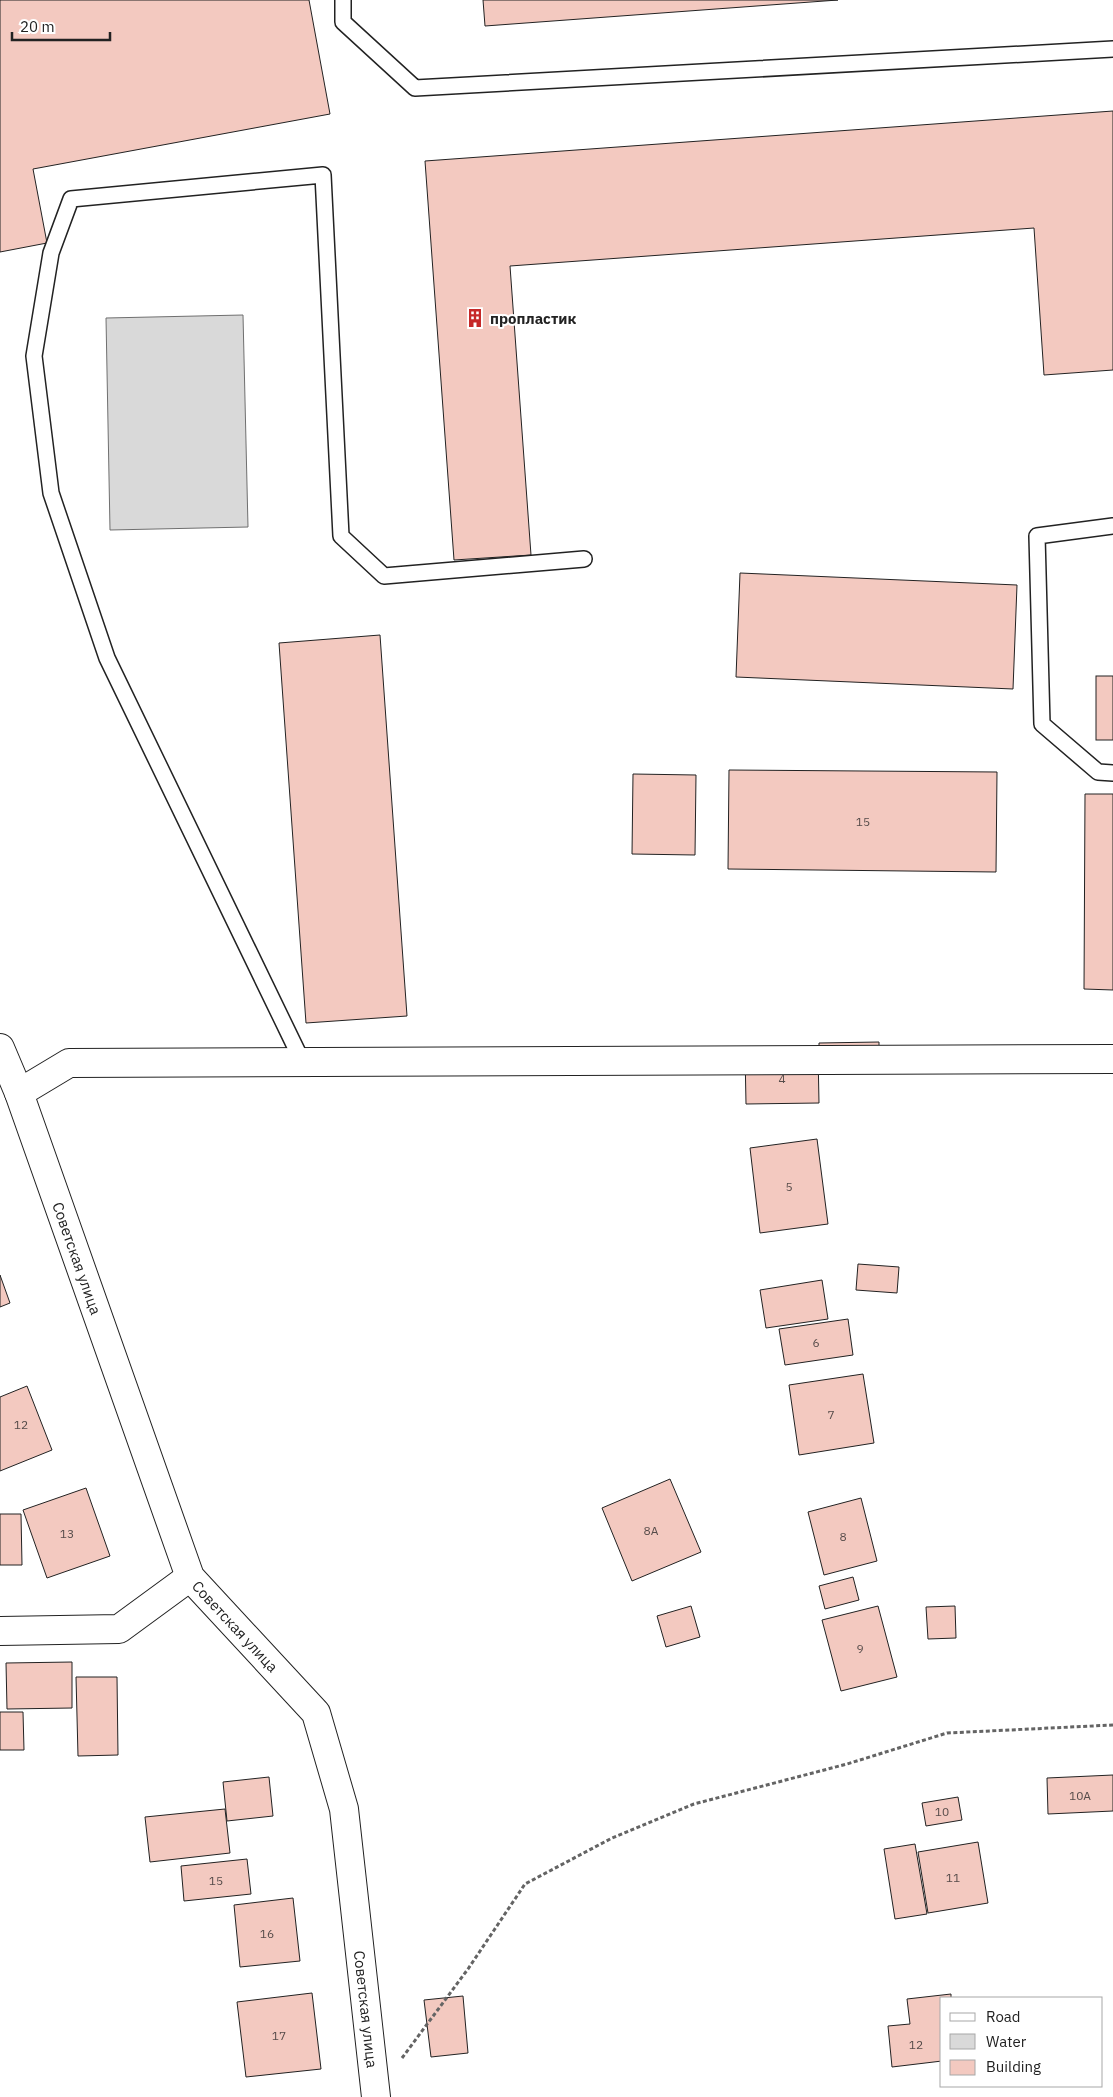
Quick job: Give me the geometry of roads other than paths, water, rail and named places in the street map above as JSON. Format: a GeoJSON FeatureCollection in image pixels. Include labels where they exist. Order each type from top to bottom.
{"type":"FeatureCollection","features":[{"type":"Feature","properties":{"kind":"street","name":"Советская улица"},"geometry":{"type":"LineString","coordinates":[[0,1048],[19,1093],[190,1577],[316,1713],[344,1809],[375,2095]]}},
{"type":"Feature","properties":{"kind":"street"},"geometry":{"type":"LineString","coordinates":[[19,1093],[69,1063],[1113,1058]]}},
{"type":"Feature","properties":{"kind":"street"},"geometry":{"type":"LineString","coordinates":[[0,1631],[119,1629],[190,1577]]}},
{"type":"Feature","properties":{"kind":"lane"},"geometry":{"type":"LineString","coordinates":[[343,0],[343,22],[415,88],[1113,48]]}},
{"type":"Feature","properties":{"kind":"lane"},"geometry":{"type":"LineString","coordinates":[[303,1062],[107,658],[51,493],[34,356],[52,253],[71,199],[323,175],[341,536],[384,576],[584,559]]}},
{"type":"Feature","properties":{"kind":"lane"},"geometry":{"type":"LineString","coordinates":[[1113,526],[1038,536],[1042,724],[1098,772],[1113,773]]}},
{"type":"Feature","properties":{"kind":"water"},"geometry":{"type":"Polygon","coordinates":[[[243,315],[248,527],[110,530],[106,318],[243,315]]]}},
{"type":"Feature","properties":{"kind":"place","name":"пропластик"},"geometry":{"type":"Point","coordinates":[475,318]}}]}
